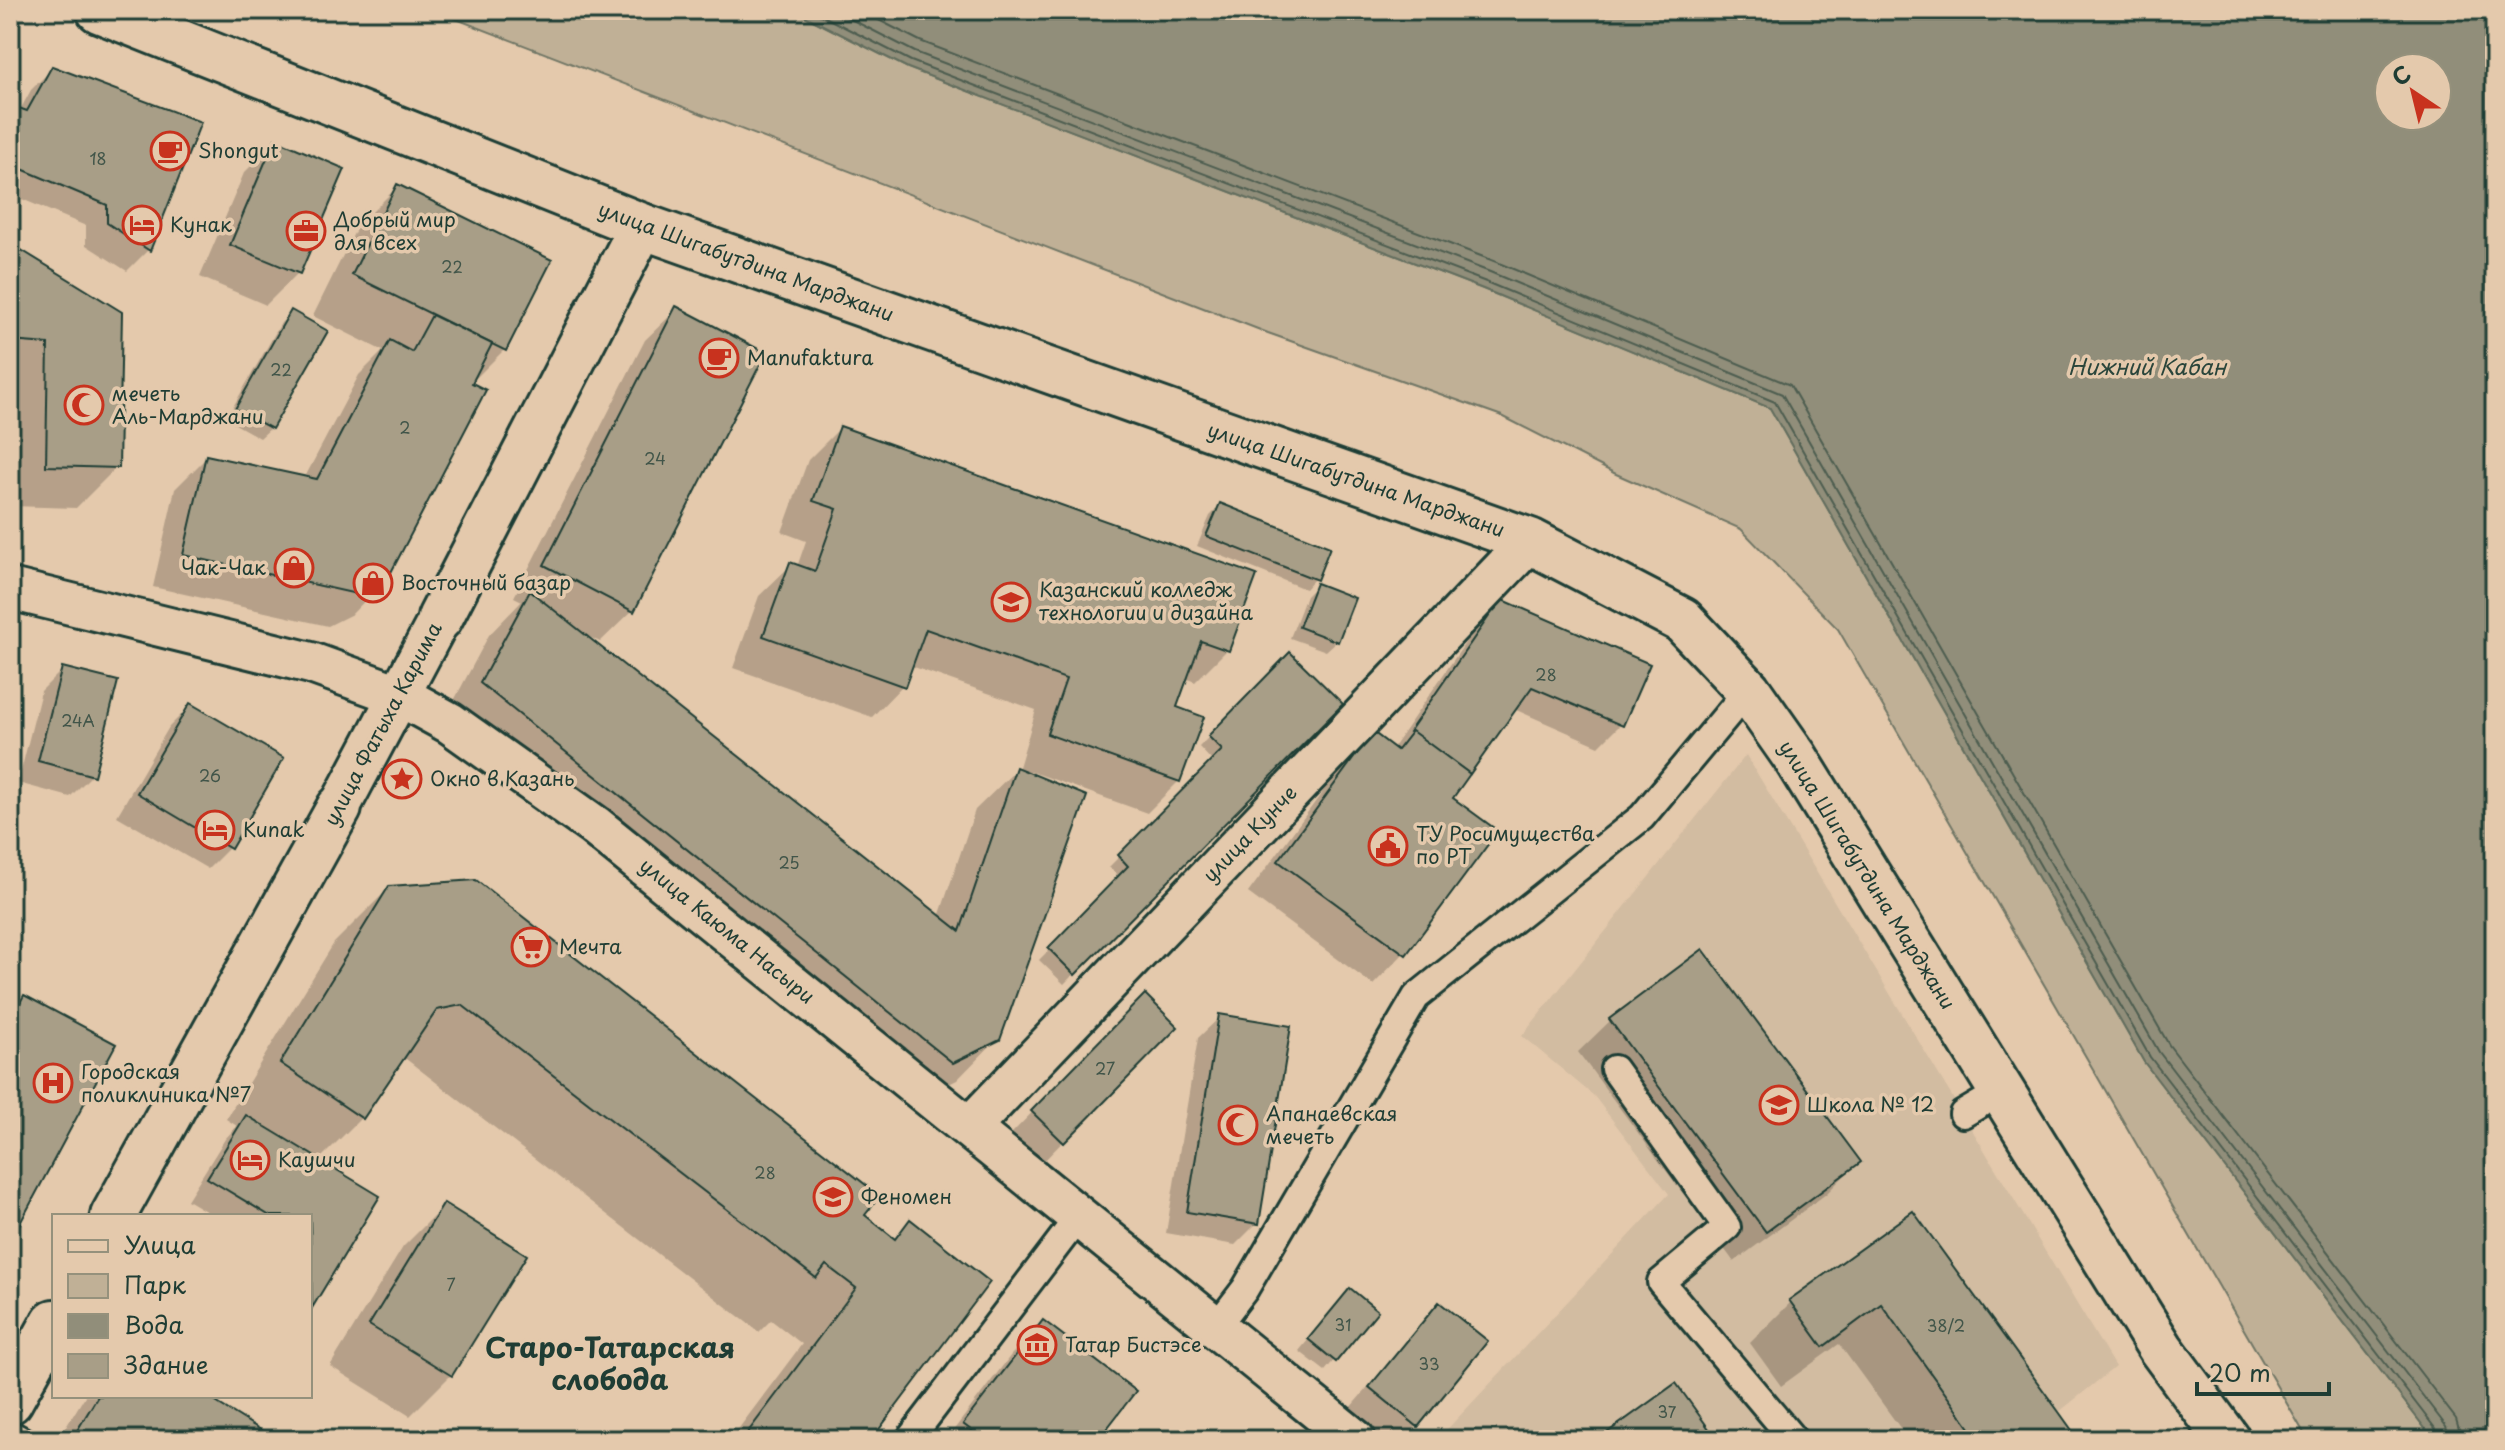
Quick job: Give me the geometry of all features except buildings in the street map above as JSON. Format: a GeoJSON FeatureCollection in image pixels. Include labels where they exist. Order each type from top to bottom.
{"type":"FeatureCollection","features":[{"type":"Feature","properties":{"kind":"street","name":"улица Шигабутдина Марджани"},"geometry":{"type":"LineString","coordinates":[[99,10],[642,226],[1530,541],[1682,620],[1748,690],[1804,771],[2161,1349],[2228,1440]]}},
{"type":"Feature","properties":{"kind":"street","name":"улица Фатыха Карима"},"geometry":{"type":"LineString","coordinates":[[114,1214],[339,808],[642,226]]}},
{"type":"Feature","properties":{"kind":"street","name":"улица Кунче"},"geometry":{"type":"LineString","coordinates":[[970,1127],[1530,541]]}},
{"type":"Feature","properties":{"kind":"street","name":"улица Каюма Насыри"},"geometry":{"type":"LineString","coordinates":[[10,589],[311,663],[399,695],[450,723],[595,826],[1355,1440]]}},
{"type":"Feature","properties":{"kind":"street"},"geometry":{"type":"LineString","coordinates":[[10,1401],[52,1326]]}},
{"type":"Feature","properties":{"kind":"lane"},"geometry":{"type":"LineString","coordinates":[[1216,1327],[1245,1289],[1416,997],[1642,817],[1748,690]]}},
{"type":"Feature","properties":{"kind":"lane"},"geometry":{"type":"LineString","coordinates":[[1614,1069],[1727,1227],[1661,1282],[1794,1440]]}},
{"type":"Feature","properties":{"kind":"lane"},"geometry":{"type":"LineString","coordinates":[[1963,1114],[2002,1091]]}},
{"type":"Feature","properties":{"kind":"lane"},"geometry":{"type":"LineString","coordinates":[[909,1440],[1080,1215]]}},
{"type":"Feature","properties":{"kind":"lane"},"geometry":{"type":"LineString","coordinates":[[10,1434],[21,1440]]}},
{"type":"Feature","properties":{"kind":"shaded area","name":"Школа № 12"},"geometry":{"type":"Polygon","coordinates":[[[1746,755],[2115,1367],[2059,1412],[2079,1440],[1437,1440],[1669,1194],[1594,1096],[1522,1036],[1746,755]]]}},
{"type":"Feature","properties":{"kind":"green space"},"geometry":{"type":"Polygon","coordinates":[[[433,10],[793,10],[908,68],[1483,289],[1770,408],[2144,1062],[2434,1440],[2308,1440],[1838,629],[1741,529],[1616,474],[1502,416],[1268,333],[433,10]]]}},
{"type":"Feature","properties":{"kind":"water","name":"Нижний Кабан"},"geometry":{"type":"Polygon","coordinates":[[[793,10],[2495,10],[2495,1440],[2434,1440],[2144,1062],[1770,408],[1483,289],[908,68],[793,10]]]}},
{"type":"Feature","properties":{"kind":"place","name":"Shongut"},"geometry":{"type":"Point","coordinates":[170,151]}},
{"type":"Feature","properties":{"kind":"place","name":"Кунак"},"geometry":{"type":"Point","coordinates":[142,225]}},
{"type":"Feature","properties":{"kind":"place","name":"Добрый мир для всех"},"geometry":{"type":"Point","coordinates":[306,231]}},
{"type":"Feature","properties":{"kind":"place","name":"Manufaktura"},"geometry":{"type":"Point","coordinates":[719,358]}},
{"type":"Feature","properties":{"kind":"place","name":"мечеть Аль-Марджани"},"geometry":{"type":"Point","coordinates":[84,405]}},
{"type":"Feature","properties":{"kind":"place","name":"Чак-Чак"},"geometry":{"type":"Point","coordinates":[294,568]}},
{"type":"Feature","properties":{"kind":"place","name":"Восточный базар"},"geometry":{"type":"Point","coordinates":[373,583]}},
{"type":"Feature","properties":{"kind":"place","name":"Казанский колледж технологии и дизайна"},"geometry":{"type":"Point","coordinates":[1011,602]}},
{"type":"Feature","properties":{"kind":"place","name":"Окно в Казань"},"geometry":{"type":"Point","coordinates":[402,779]}},
{"type":"Feature","properties":{"kind":"place","name":"Kunak"},"geometry":{"type":"Point","coordinates":[215,830]}},
{"type":"Feature","properties":{"kind":"place","name":"ТУ Росимущества по РТ"},"geometry":{"type":"Point","coordinates":[1388,846]}},
{"type":"Feature","properties":{"kind":"place","name":"Мечта"},"geometry":{"type":"Point","coordinates":[531,947]}},
{"type":"Feature","properties":{"kind":"place","name":"Городская поликлиника №7"},"geometry":{"type":"Point","coordinates":[53,1083]}},
{"type":"Feature","properties":{"kind":"place","name":"Школа № 12"},"geometry":{"type":"Point","coordinates":[1779,1105]}},
{"type":"Feature","properties":{"kind":"place","name":"Апанаевская мечеть"},"geometry":{"type":"Point","coordinates":[1238,1125]}},
{"type":"Feature","properties":{"kind":"place","name":"Каушчи"},"geometry":{"type":"Point","coordinates":[250,1160]}},
{"type":"Feature","properties":{"kind":"place","name":"Феномен"},"geometry":{"type":"Point","coordinates":[833,1197]}},
{"type":"Feature","properties":{"kind":"place","name":"Татар Бистэсе"},"geometry":{"type":"Point","coordinates":[1037,1345]}},
{"type":"Feature","properties":{"kind":"district","name":"Старо-Татарская слобода"},"geometry":{"type":"Point","coordinates":[610,1364]}}]}
